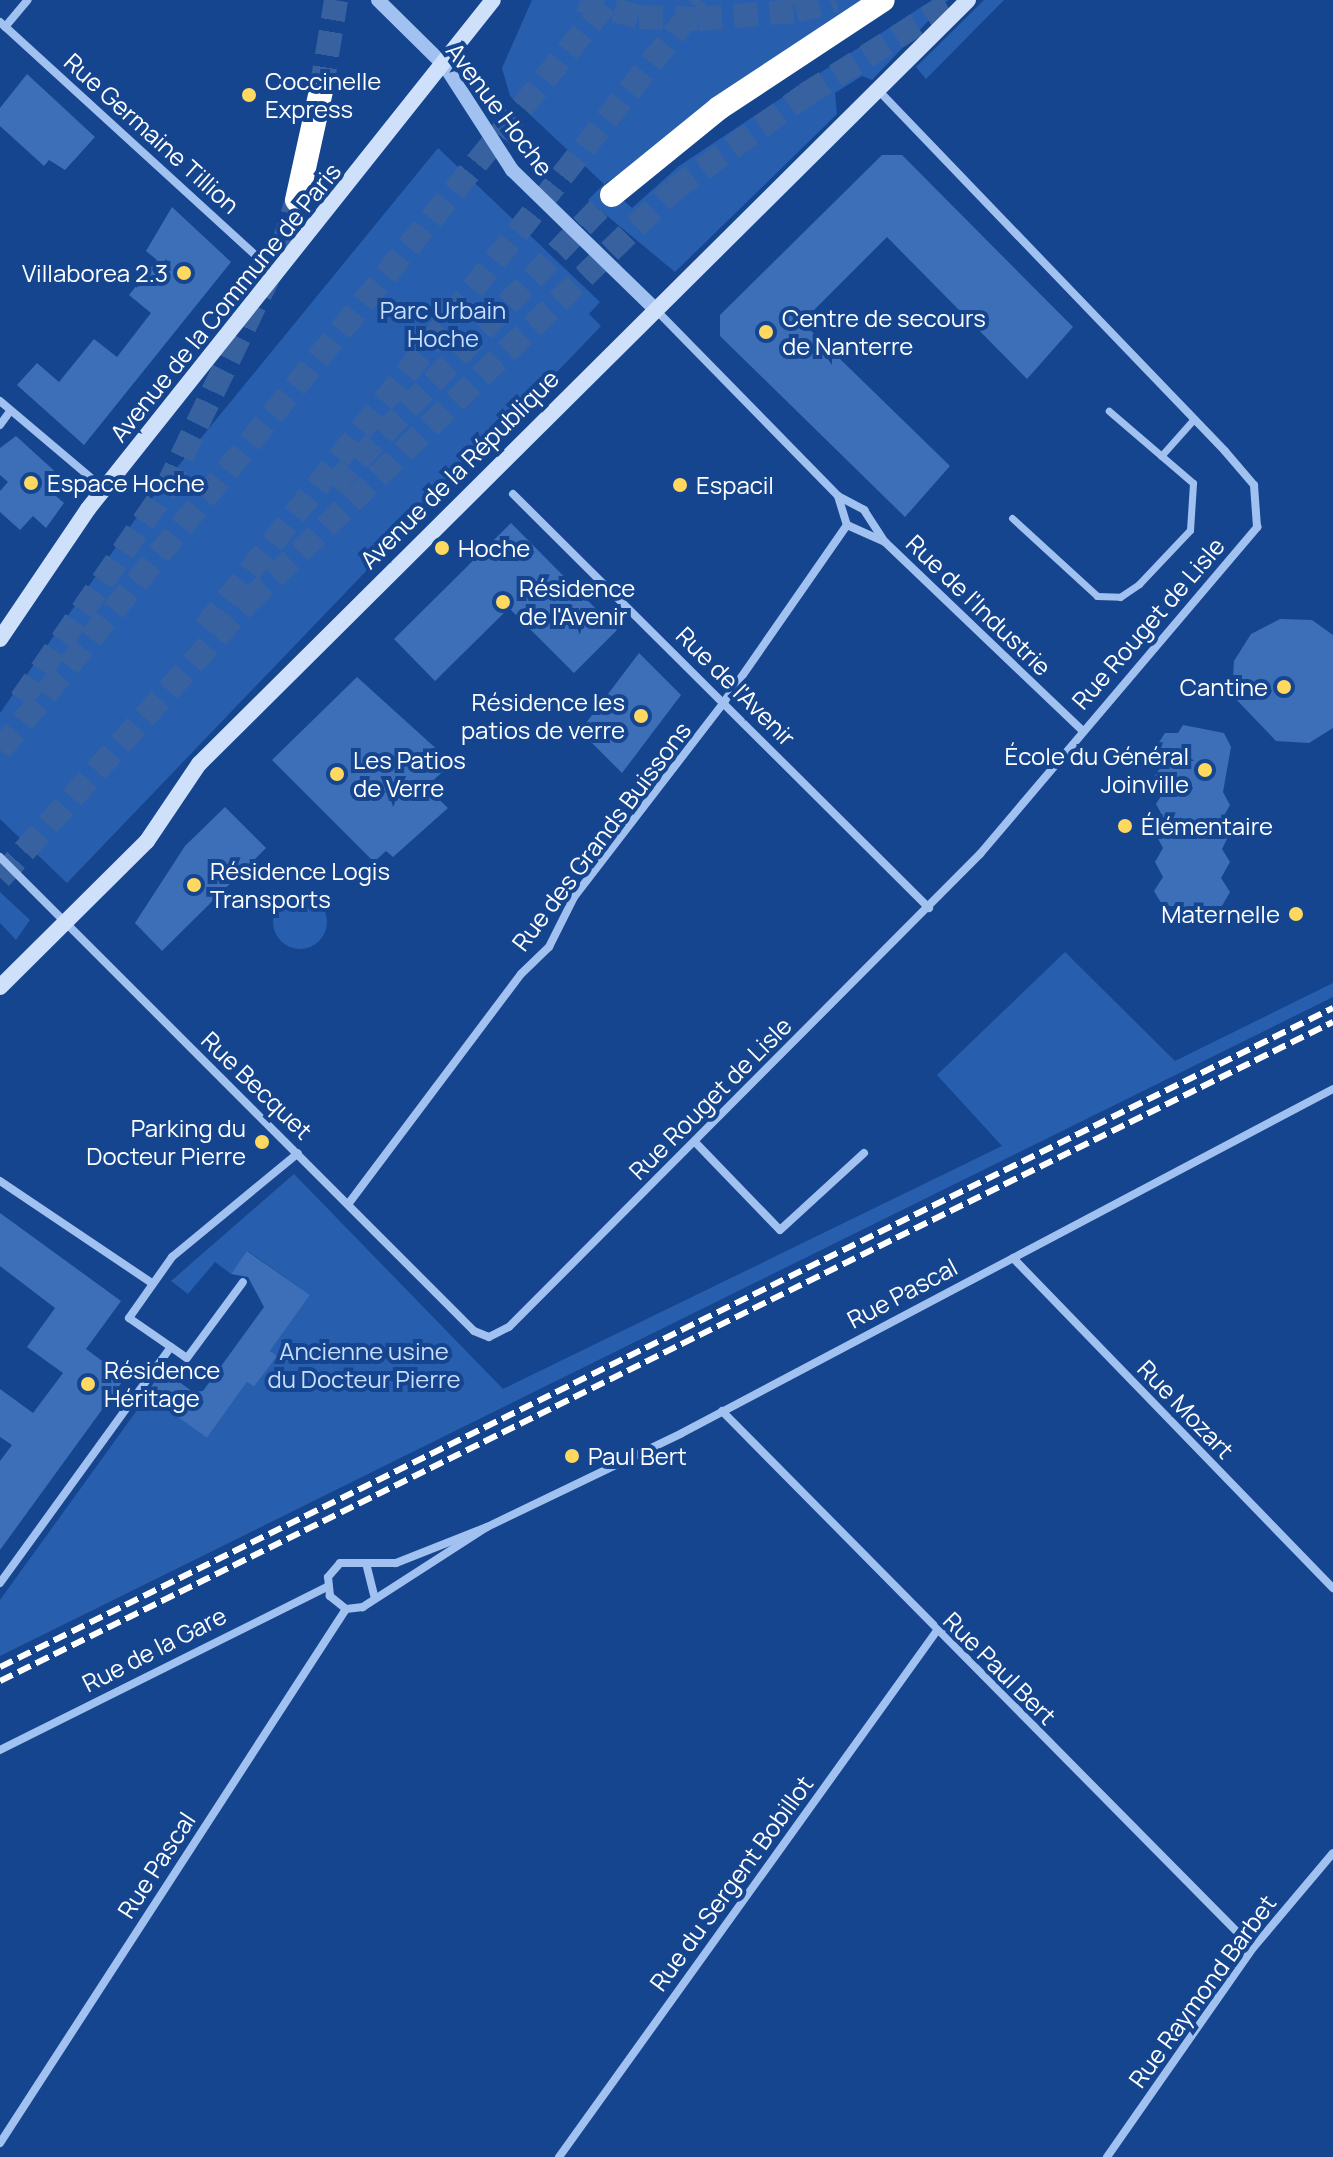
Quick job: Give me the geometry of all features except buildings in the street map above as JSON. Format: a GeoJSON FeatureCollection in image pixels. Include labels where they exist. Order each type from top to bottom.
{"type":"FeatureCollection","features":[{"type":"Feature","properties":{"kind":"highway"},"geometry":{"type":"LineString","coordinates":[[612,195],[719,108],[883,0]]}},
{"type":"Feature","properties":{"kind":"highway"},"geometry":{"type":"LineString","coordinates":[[297,200],[321,91]]}},
{"type":"Feature","properties":{"kind":"main road","name":"Avenue de la Commune de Paris"},"geometry":{"type":"LineString","coordinates":[[0,639],[104,489],[445,66],[493,0]]}},
{"type":"Feature","properties":{"kind":"main road","name":"Avenue de la République"},"geometry":{"type":"LineString","coordinates":[[0,987],[147,841],[199,764],[968,0]]}},
{"type":"Feature","properties":{"kind":"street"},"geometry":{"type":"LineString","coordinates":[[3,25],[28,0]]}},
{"type":"Feature","properties":{"kind":"street","name":"Avenue Hoche"},"geometry":{"type":"LineString","coordinates":[[378,0],[445,66],[512,170],[656,310]]}},
{"type":"Feature","properties":{"kind":"street","name":"Rue Germaine Tillion"},"geometry":{"type":"LineString","coordinates":[[3,25],[277,274]]}},
{"type":"Feature","properties":{"kind":"street","name":"Rue Rouget de Lisle"},"geometry":{"type":"LineString","coordinates":[[489,1337],[517,1320],[929,908],[1069,753],[1081,729],[1257,527],[1260,502],[1246,477],[877,89]]}},
{"type":"Feature","properties":{"kind":"street","name":"Rue de l'Industrie"},"geometry":{"type":"LineString","coordinates":[[656,310],[838,496],[864,510],[885,542],[1081,729]]}},
{"type":"Feature","properties":{"kind":"street"},"geometry":{"type":"LineString","coordinates":[[0,401],[104,489]]}},
{"type":"Feature","properties":{"kind":"street"},"geometry":{"type":"LineString","coordinates":[[0,425],[10,411]]}},
{"type":"Feature","properties":{"kind":"street"},"geometry":{"type":"LineString","coordinates":[[1012,518],[1097,596],[1120,597],[1190,530],[1196,516],[1193,483],[1109,411]]}},
{"type":"Feature","properties":{"kind":"street"},"geometry":{"type":"LineString","coordinates":[[1161,456],[1194,419]]}},
{"type":"Feature","properties":{"kind":"street","name":"Rue de l'Avenir"},"geometry":{"type":"LineString","coordinates":[[513,494],[929,908]]}},
{"type":"Feature","properties":{"kind":"street","name":"Rue de l'Industrie"},"geometry":{"type":"LineString","coordinates":[[838,496],[847,525],[885,542]]}},
{"type":"Feature","properties":{"kind":"street","name":"Rue des Grands Buissons"},"geometry":{"type":"LineString","coordinates":[[349,1203],[521,974],[549,947],[574,897],[724,702],[847,525]]}},
{"type":"Feature","properties":{"kind":"street","name":"Rue Becquet"},"geometry":{"type":"LineString","coordinates":[[0,857],[474,1331],[489,1337]]}},
{"type":"Feature","properties":{"kind":"street","name":"Rue Pascal"},"geometry":{"type":"LineString","coordinates":[[327,1587],[340,1563],[367,1567],[396,1563],[487,1527],[722,1411],[1333,1089]]}},
{"type":"Feature","properties":{"kind":"street"},"geometry":{"type":"LineString","coordinates":[[695,1142],[780,1230],[864,1153]]}},
{"type":"Feature","properties":{"kind":"street"},"geometry":{"type":"LineString","coordinates":[[243,1282],[187,1358],[129,1318],[172,1257],[298,1153]]}},
{"type":"Feature","properties":{"kind":"street"},"geometry":{"type":"LineString","coordinates":[[0,1181],[153,1284]]}},
{"type":"Feature","properties":{"kind":"street","name":"Rue Mozart"},"geometry":{"type":"LineString","coordinates":[[1013,1258],[1333,1588]]}},
{"type":"Feature","properties":{"kind":"street"},"geometry":{"type":"LineString","coordinates":[[0,1583],[171,1347]]}},
{"type":"Feature","properties":{"kind":"street","name":"Rue Paul Bert"},"geometry":{"type":"LineString","coordinates":[[722,1411],[936,1632],[1253,1948]]}},
{"type":"Feature","properties":{"kind":"street","name":"Rue Pascal"},"geometry":{"type":"LineString","coordinates":[[0,2143],[346,1609],[363,1607],[374,1595],[403,1583],[487,1527]]}},
{"type":"Feature","properties":{"kind":"street"},"geometry":{"type":"LineString","coordinates":[[367,1567],[374,1595]]}},
{"type":"Feature","properties":{"kind":"street"},"geometry":{"type":"LineString","coordinates":[[327,1587],[334,1602],[346,1609]]}},
{"type":"Feature","properties":{"kind":"street","name":"Rue de la Gare"},"geometry":{"type":"LineString","coordinates":[[0,1750],[327,1587]]}},
{"type":"Feature","properties":{"kind":"street","name":"Rue du Sergent Bobillot"},"geometry":{"type":"LineString","coordinates":[[559,2157],[936,1632]]}},
{"type":"Feature","properties":{"kind":"street","name":"Rue Raymond Barbet"},"geometry":{"type":"LineString","coordinates":[[1107,2157],[1253,1948],[1333,1853]]}},
{"type":"Feature","properties":{"kind":"green space"},"geometry":{"type":"Polygon","coordinates":[[[532,0],[871,0],[605,184],[632,208],[679,166],[780,99],[932,0],[948,0],[872,80],[862,76],[835,93],[837,114],[675,272],[588,200],[604,184],[510,96],[502,68],[532,0]]]}},
{"type":"Feature","properties":{"kind":"green space"},"geometry":{"type":"Polygon","coordinates":[[[984,0],[1004,0],[926,79],[916,67],[984,0]]]}},
{"type":"Feature","properties":{"kind":"green space","name":"Parc Urbain Hoche"},"geometry":{"type":"Polygon","coordinates":[[[438,148],[600,302],[589,314],[601,326],[67,883],[0,819],[0,713],[139,514],[438,148]]]}},
{"type":"Feature","properties":{"kind":"green space"},"geometry":{"type":"Polygon","coordinates":[[[0,892],[30,920],[16,940],[0,923],[0,892]]]}},
{"type":"Feature","properties":{"kind":"green space"},"geometry":{"type":"Polygon","coordinates":[[[300,895],[319,903],[327,922],[319,941],[300,949],[281,941],[273,922],[281,903],[300,895]]]}},
{"type":"Feature","properties":{"kind":"green space","name":"Ancienne usine du Docteur Pierre"},"geometry":{"type":"Polygon","coordinates":[[[1065,952],[1175,1061],[1333,983],[1333,997],[0,1656],[0,1600],[148,1395],[207,1438],[247,1382],[254,1387],[276,1357],[270,1351],[310,1295],[248,1251],[231,1274],[215,1262],[188,1294],[171,1281],[294,1174],[503,1389],[1002,1146],[937,1075],[1065,952]]]}},
{"type":"Feature","properties":{"kind":"tunnel"},"geometry":{"type":"LineString","coordinates":[[321,91],[336,0]]}},
{"type":"Feature","properties":{"kind":"tunnel"},"geometry":{"type":"LineString","coordinates":[[580,0],[639,17],[698,19],[796,11],[836,0]]}},
{"type":"Feature","properties":{"kind":"tunnel"},"geometry":{"type":"LineString","coordinates":[[0,750],[609,0]]}},
{"type":"Feature","properties":{"kind":"tunnel"},"geometry":{"type":"LineString","coordinates":[[205,628],[701,0]]}},
{"type":"Feature","properties":{"kind":"tunnel"},"geometry":{"type":"LineString","coordinates":[[0,878],[248,602],[673,190],[805,95],[956,0]]}},
{"type":"Feature","properties":{"kind":"tunnel"},"geometry":{"type":"LineString","coordinates":[[333,486],[612,195]]}},
{"type":"Feature","properties":{"kind":"tunnel"},"geometry":{"type":"LineString","coordinates":[[21,700],[166,489],[282,249],[297,200]]}},
{"type":"Feature","properties":{"kind":"railway"},"geometry":{"type":"LineString","coordinates":[[0,1667],[1333,1008]]}},
{"type":"Feature","properties":{"kind":"railway"},"geometry":{"type":"LineString","coordinates":[[0,1681],[1333,1022]]}},
{"type":"Feature","properties":{"kind":"place","name":"Coccinelle Express"},"geometry":{"type":"Point","coordinates":[249,95]}},
{"type":"Feature","properties":{"kind":"place","name":"Villaborea 2.3"},"geometry":{"type":"Point","coordinates":[184,273]}},
{"type":"Feature","properties":{"kind":"place","name":"Centre de secours de Nanterre"},"geometry":{"type":"Point","coordinates":[766,332]}},
{"type":"Feature","properties":{"kind":"place","name":"Espace Hoche"},"geometry":{"type":"Point","coordinates":[31,483]}},
{"type":"Feature","properties":{"kind":"place","name":"Espacil"},"geometry":{"type":"Point","coordinates":[680,485]}},
{"type":"Feature","properties":{"kind":"place","name":"Hoche"},"geometry":{"type":"Point","coordinates":[442,548]}},
{"type":"Feature","properties":{"kind":"place","name":"Résidence de l'Avenir"},"geometry":{"type":"Point","coordinates":[503,602]}},
{"type":"Feature","properties":{"kind":"place","name":"Cantine"},"geometry":{"type":"Point","coordinates":[1284,687]}},
{"type":"Feature","properties":{"kind":"place","name":"Résidence les patios de verre"},"geometry":{"type":"Point","coordinates":[641,716]}},
{"type":"Feature","properties":{"kind":"place","name":"École du Général Joinville"},"geometry":{"type":"Point","coordinates":[1205,770]}},
{"type":"Feature","properties":{"kind":"place","name":"Les Patios de Verre"},"geometry":{"type":"Point","coordinates":[337,774]}},
{"type":"Feature","properties":{"kind":"place","name":"Élémentaire"},"geometry":{"type":"Point","coordinates":[1125,826]}},
{"type":"Feature","properties":{"kind":"place","name":"Résidence Logis Transports"},"geometry":{"type":"Point","coordinates":[194,885]}},
{"type":"Feature","properties":{"kind":"place","name":"Maternelle"},"geometry":{"type":"Point","coordinates":[1296,914]}},
{"type":"Feature","properties":{"kind":"place","name":"Parking du Docteur Pierre"},"geometry":{"type":"Point","coordinates":[262,1142]}},
{"type":"Feature","properties":{"kind":"place","name":"Résidence Héritage"},"geometry":{"type":"Point","coordinates":[88,1384]}},
{"type":"Feature","properties":{"kind":"place","name":"Paul Bert"},"geometry":{"type":"Point","coordinates":[572,1456]}}]}
